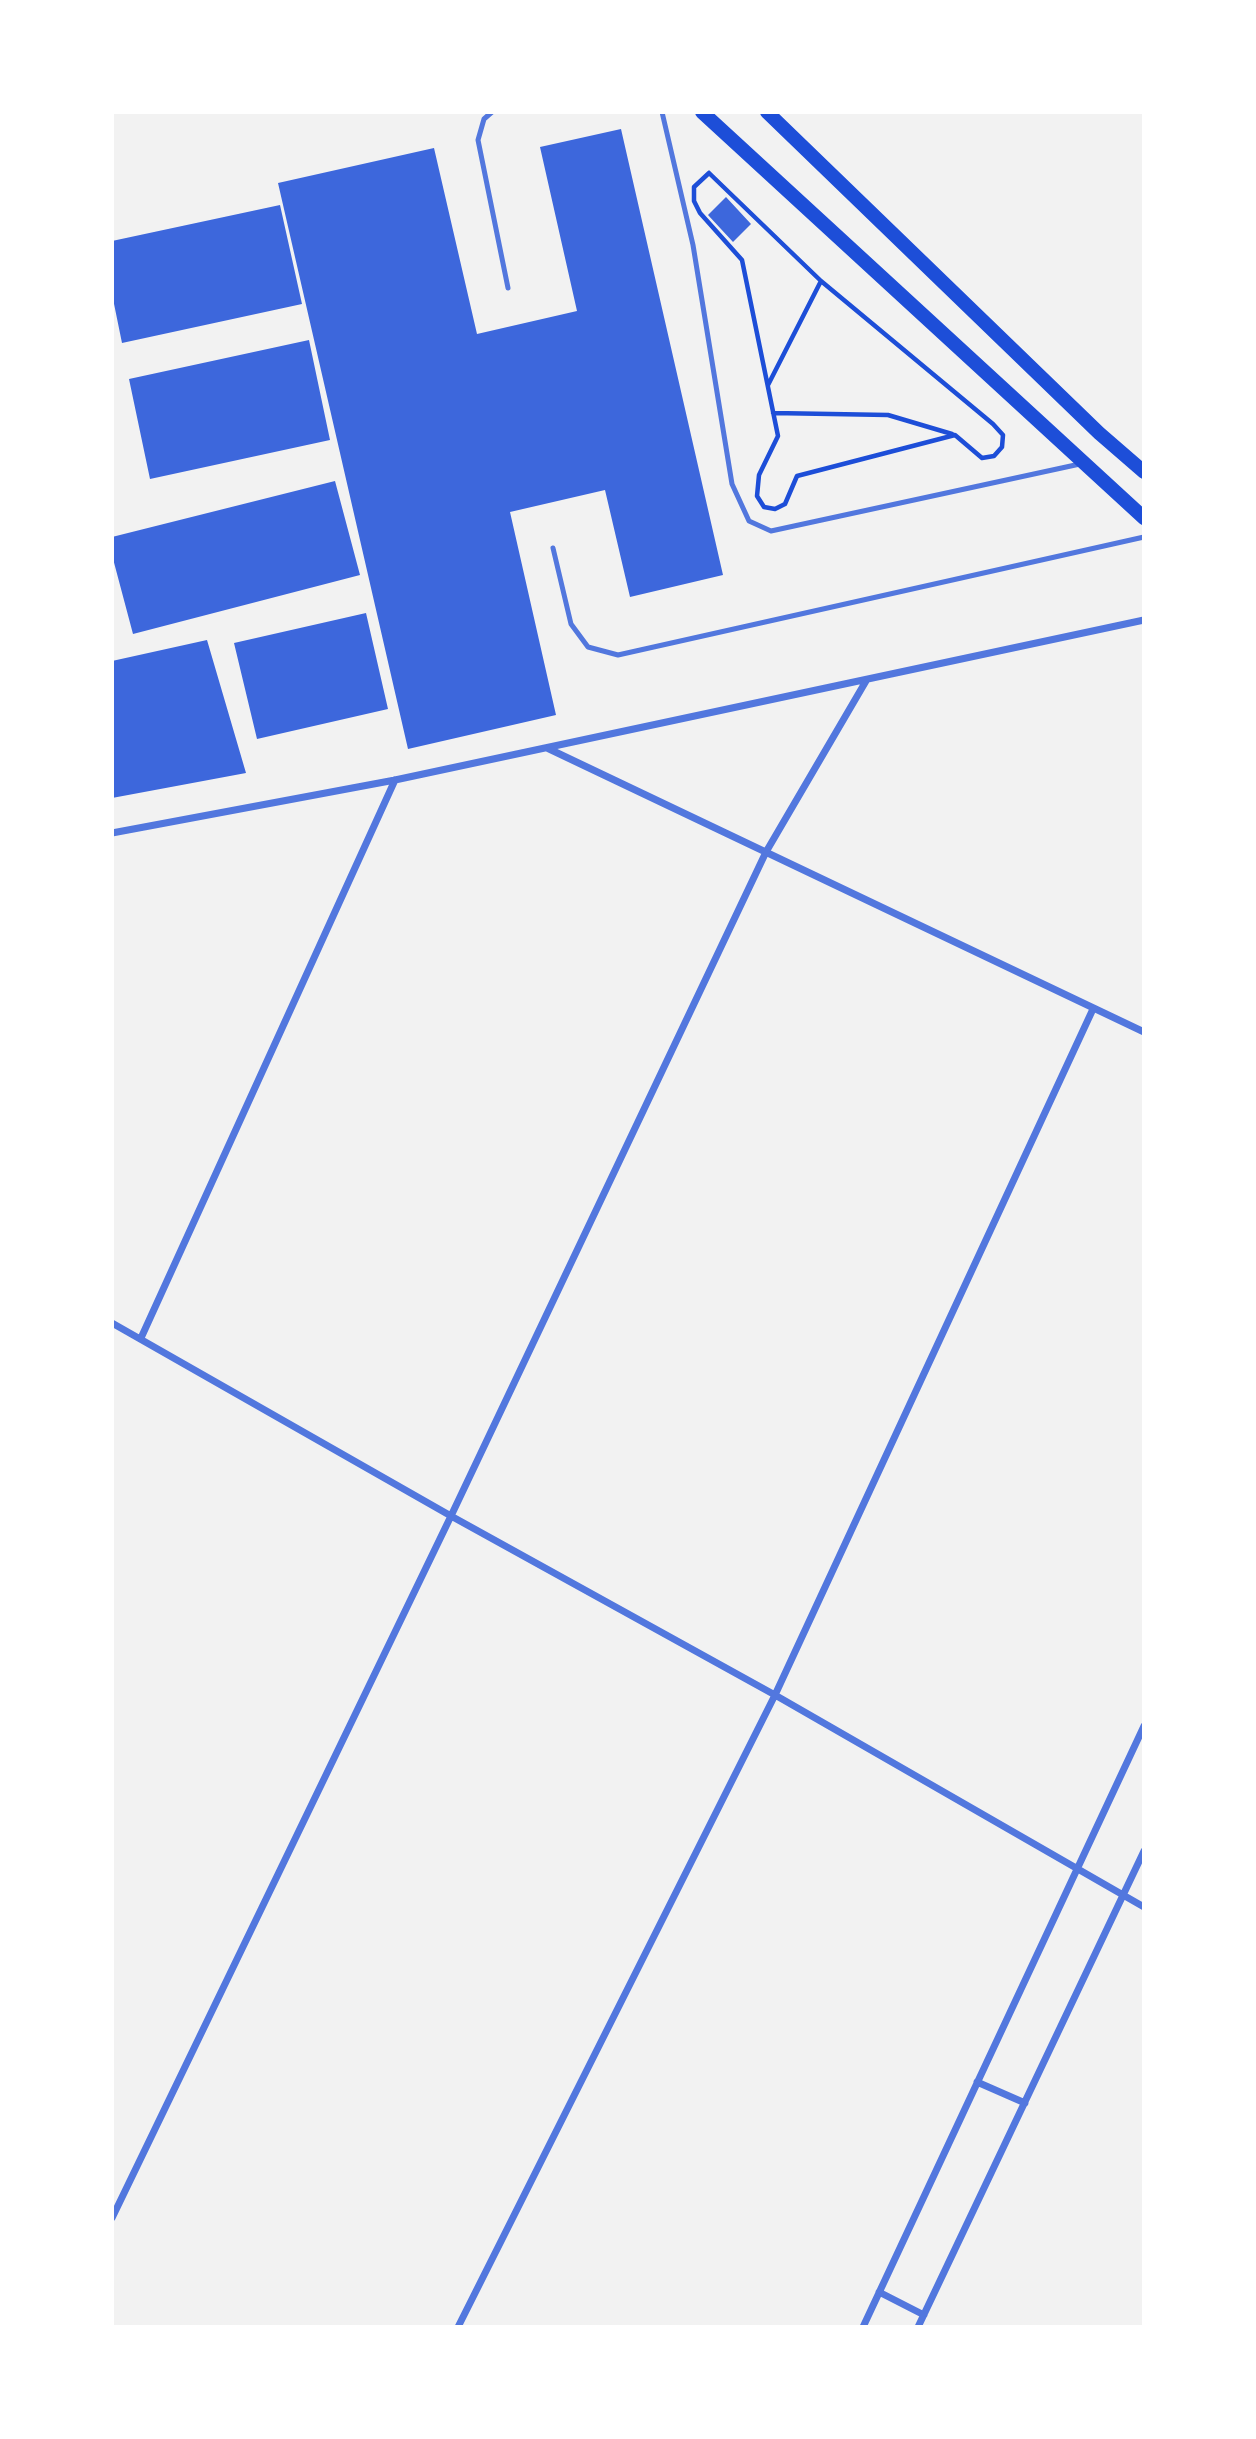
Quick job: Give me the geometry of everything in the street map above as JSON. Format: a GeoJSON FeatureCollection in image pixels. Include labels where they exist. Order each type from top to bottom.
{"type":"FeatureCollection","features":[{"type":"Feature","properties":{"kind":"main road"},"geometry":{"type":"LineString","coordinates":[[702,112],[1144,518]]}},
{"type":"Feature","properties":{"kind":"main road"},"geometry":{"type":"LineString","coordinates":[[767,112],[1099,433],[1144,472]]}},
{"type":"Feature","properties":{"kind":"street"},"geometry":{"type":"LineString","coordinates":[[112,833],[395,779],[1144,621]]}},
{"type":"Feature","properties":{"kind":"street"},"geometry":{"type":"LineString","coordinates":[[112,2218],[451,1516],[766,852],[866,681]]}},
{"type":"Feature","properties":{"kind":"street"},"geometry":{"type":"LineString","coordinates":[[547,747],[1144,1032]]}},
{"type":"Feature","properties":{"kind":"street"},"geometry":{"type":"LineString","coordinates":[[141,1338],[395,779]]}},
{"type":"Feature","properties":{"kind":"street"},"geometry":{"type":"LineString","coordinates":[[458,2327],[775,1695],[1093,1009]]}},
{"type":"Feature","properties":{"kind":"street"},"geometry":{"type":"LineString","coordinates":[[112,1323],[451,1516],[775,1695],[1144,1908]]}},
{"type":"Feature","properties":{"kind":"street"},"geometry":{"type":"LineString","coordinates":[[863,2327],[1144,1726]]}},
{"type":"Feature","properties":{"kind":"street"},"geometry":{"type":"LineString","coordinates":[[918,2327],[1144,1851]]}},
{"type":"Feature","properties":{"kind":"street"},"geometry":{"type":"LineString","coordinates":[[977,2082],[1025,2103]]}},
{"type":"Feature","properties":{"kind":"street"},"geometry":{"type":"LineString","coordinates":[[879,2292],[924,2315]]}},
{"type":"Feature","properties":{"kind":"lane"},"geometry":{"type":"LineString","coordinates":[[492,112],[484,119],[478,140],[508,288]]}},
{"type":"Feature","properties":{"kind":"lane"},"geometry":{"type":"LineString","coordinates":[[662,112],[693,245],[732,484],[749,521],[771,531],[1083,464]]}},
{"type":"Feature","properties":{"kind":"lane"},"geometry":{"type":"LineString","coordinates":[[554,548],[571,624],[588,647],[618,655],[1144,537]]}},
{"type":"Feature","properties":{"kind":"path"},"geometry":{"type":"LineString","coordinates":[[774,413],[888,415],[955,435],[982,458],[994,456],[1002,447],[1003,435],[993,424],[821,281],[709,173],[694,187],[694,201],[700,213],[742,260],[778,436],[759,475],[757,496],[764,507],[775,509],[785,504],[797,476],[955,435]]}},
{"type":"Feature","properties":{"kind":"path"},"geometry":{"type":"LineString","coordinates":[[768,386],[821,281]]}},
{"type":"Feature","properties":{"kind":"building"},"geometry":{"type":"Polygon","coordinates":[[[621,129],[723,575],[630,597],[605,490],[510,512],[556,715],[408,749],[278,183],[434,148],[477,334],[577,311],[540,147],[621,129]]]}},
{"type":"Feature","properties":{"kind":"building"},"geometry":{"type":"Polygon","coordinates":[[[726,197],[751,224],[733,242],[708,215],[726,197]]]}},
{"type":"Feature","properties":{"kind":"building"},"geometry":{"type":"Polygon","coordinates":[[[280,205],[302,304],[122,343],[112,294],[112,241],[280,205]]]}},
{"type":"Feature","properties":{"kind":"building"},"geometry":{"type":"Polygon","coordinates":[[[309,340],[330,440],[150,479],[129,379],[309,340]]]}},
{"type":"Feature","properties":{"kind":"building"},"geometry":{"type":"Polygon","coordinates":[[[335,481],[360,575],[133,634],[112,555],[112,537],[335,481]]]}},
{"type":"Feature","properties":{"kind":"building"},"geometry":{"type":"Polygon","coordinates":[[[366,613],[388,709],[257,739],[234,643],[366,613]]]}},
{"type":"Feature","properties":{"kind":"building"},"geometry":{"type":"Polygon","coordinates":[[[207,640],[246,773],[112,798],[112,661],[207,640]]]}}]}
